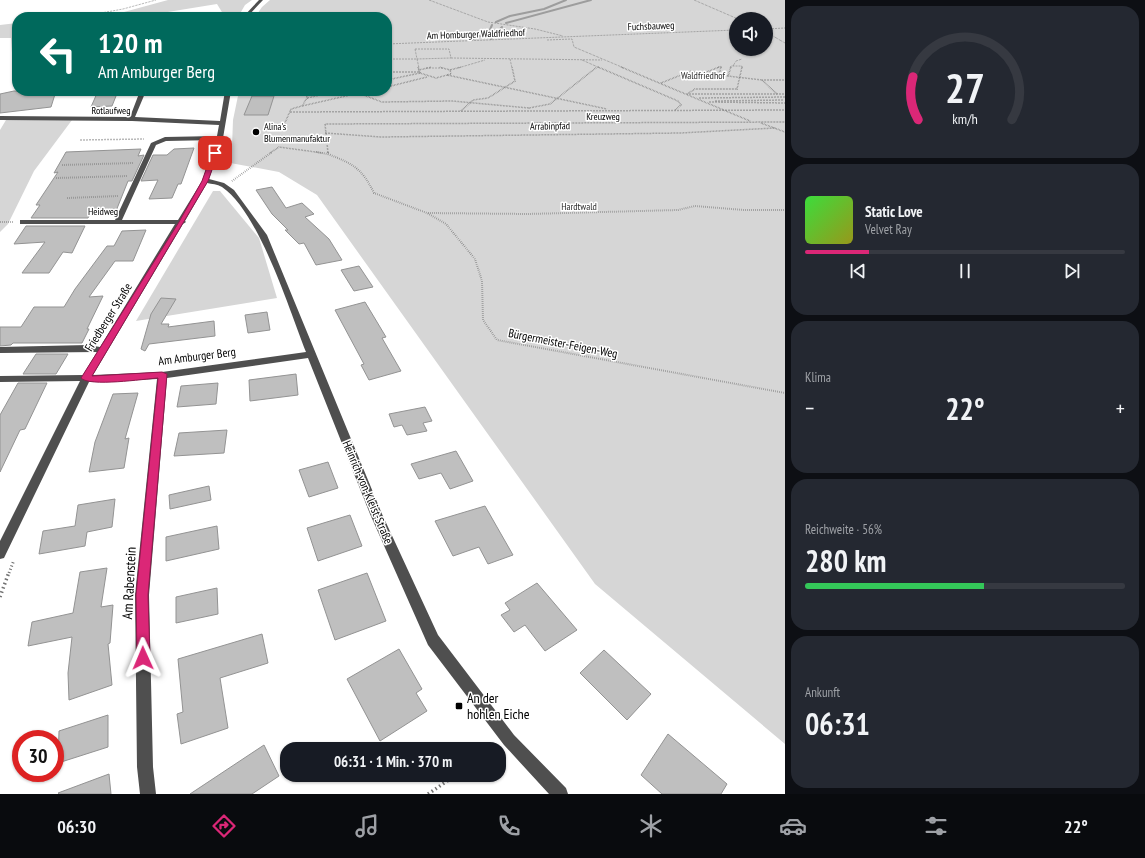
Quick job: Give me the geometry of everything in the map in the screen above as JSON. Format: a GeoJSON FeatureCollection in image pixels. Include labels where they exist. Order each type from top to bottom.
{"type":"FeatureCollection","features":[{"type":"Feature","properties":{"kind":"street"},"geometry":{"type":"LineString","coordinates":[[250,12],[261,0]]}},
{"type":"Feature","properties":{"kind":"street"},"geometry":{"type":"LineString","coordinates":[[132,119],[141,96]]}},
{"type":"Feature","properties":{"kind":"street","name":"Friedberger Straße"},"geometry":{"type":"LineString","coordinates":[[0,554],[86,378],[182,222],[205,181],[220,138],[227,96]]}},
{"type":"Feature","properties":{"kind":"street","name":"Rotlaufweg"},"geometry":{"type":"LineString","coordinates":[[0,118],[132,119],[223,123]]}},
{"type":"Feature","properties":{"kind":"street"},"geometry":{"type":"LineString","coordinates":[[118,221],[153,144],[165,139],[220,138]]}},
{"type":"Feature","properties":{"kind":"street"},"geometry":{"type":"LineString","coordinates":[[205,181],[225,186]]}},
{"type":"Feature","properties":{"kind":"street","name":"Heinrich-von-Kleist-Straße"},"geometry":{"type":"LineString","coordinates":[[225,186],[238,200],[263,235],[376,514],[433,640],[509,740],[560,794]]}},
{"type":"Feature","properties":{"kind":"street","name":"Heidweg"},"geometry":{"type":"LineString","coordinates":[[23,222],[182,222]]}},
{"type":"Feature","properties":{"kind":"street"},"geometry":{"type":"LineString","coordinates":[[0,350],[88,348],[104,350]]}},
{"type":"Feature","properties":{"kind":"street","name":"Am Amburger Berg"},"geometry":{"type":"LineString","coordinates":[[0,379],[101,379],[162,374],[312,354]]}},
{"type":"Feature","properties":{"kind":"street","name":"Am Rabenstein"},"geometry":{"type":"LineString","coordinates":[[148,794],[145,768],[142,595],[162,374]]}},
{"type":"Feature","properties":{"kind":"path"},"geometry":{"type":"LineString","coordinates":[[106,12],[156,0]]}},
{"type":"Feature","properties":{"kind":"path"},"geometry":{"type":"LineString","coordinates":[[429,0],[488,22],[535,29],[566,36]]}},
{"type":"Feature","properties":{"kind":"path"},"geometry":{"type":"LineString","coordinates":[[694,0],[729,15]]}},
{"type":"Feature","properties":{"kind":"path"},"geometry":{"type":"LineString","coordinates":[[773,29],[785,28]]}},
{"type":"Feature","properties":{"kind":"path","name":"Fuchsbauweg"},"geometry":{"type":"LineString","coordinates":[[566,36],[729,30]]}},
{"type":"Feature","properties":{"kind":"path","name":"Am Homburger Waldfriedhof"},"geometry":{"type":"LineString","coordinates":[[392,44],[566,36]]}},
{"type":"Feature","properties":{"kind":"path"},"geometry":{"type":"LineString","coordinates":[[773,36],[785,44]]}},
{"type":"Feature","properties":{"kind":"path"},"geometry":{"type":"LineString","coordinates":[[547,40],[572,39],[574,47],[752,122]]}},
{"type":"Feature","properties":{"kind":"path"},"geometry":{"type":"LineString","coordinates":[[419,72],[415,49],[449,49],[451,58]]}},
{"type":"Feature","properties":{"kind":"path"},"geometry":{"type":"LineString","coordinates":[[392,59],[490,58],[605,60]]}},
{"type":"Feature","properties":{"kind":"path"},"geometry":{"type":"LineString","coordinates":[[392,79],[419,72],[432,66],[449,70],[490,58]]}},
{"type":"Feature","properties":{"kind":"path"},"geometry":{"type":"LineString","coordinates":[[461,111],[473,100],[488,98],[515,81],[510,59]]}},
{"type":"Feature","properties":{"kind":"path"},"geometry":{"type":"LineString","coordinates":[[580,59],[678,101],[681,105],[674,111]]}},
{"type":"Feature","properties":{"kind":"path"},"geometry":{"type":"LineString","coordinates":[[728,76],[731,66],[733,66],[736,61],[742,59]]}},
{"type":"Feature","properties":{"kind":"path"},"geometry":{"type":"LineString","coordinates":[[661,83],[691,71],[702,74],[721,66],[719,75],[762,80],[785,80]]}},
{"type":"Feature","properties":{"kind":"path"},"geometry":{"type":"LineString","coordinates":[[686,94],[695,89],[737,89],[742,66],[733,66]]}},
{"type":"Feature","properties":{"kind":"path"},"geometry":{"type":"LineString","coordinates":[[366,96],[382,102],[470,103],[529,108],[550,104],[597,67]]}},
{"type":"Feature","properties":{"kind":"path"},"geometry":{"type":"LineString","coordinates":[[447,75],[451,74],[449,70]]}},
{"type":"Feature","properties":{"kind":"path"},"geometry":{"type":"LineString","coordinates":[[392,72],[419,72],[430,77]]}},
{"type":"Feature","properties":{"kind":"path"},"geometry":{"type":"LineString","coordinates":[[392,86],[430,77],[447,75],[614,111]]}},
{"type":"Feature","properties":{"kind":"path"},"geometry":{"type":"LineString","coordinates":[[762,80],[785,102]]}},
{"type":"Feature","properties":{"kind":"path"},"geometry":{"type":"LineString","coordinates":[[686,94],[785,94]]}},
{"type":"Feature","properties":{"kind":"path"},"geometry":{"type":"LineString","coordinates":[[302,106],[307,98],[316,96]]}},
{"type":"Feature","properties":{"kind":"path"},"geometry":{"type":"LineString","coordinates":[[284,125],[291,109],[345,96]]}},
{"type":"Feature","properties":{"kind":"path"},"geometry":{"type":"LineString","coordinates":[[696,98],[785,97]]}},
{"type":"Feature","properties":{"kind":"path"},"geometry":{"type":"LineString","coordinates":[[704,102],[785,102]]}},
{"type":"Feature","properties":{"kind":"path"},"geometry":{"type":"LineString","coordinates":[[290,112],[785,110]]}},
{"type":"Feature","properties":{"kind":"path"},"geometry":{"type":"LineString","coordinates":[[759,122],[785,132]]}},
{"type":"Feature","properties":{"kind":"path","name":"Kreuzweg"},"geometry":{"type":"LineString","coordinates":[[325,132],[326,124],[785,122]]}},
{"type":"Feature","properties":{"kind":"path","name":"Arrabinpfad"},"geometry":{"type":"LineString","coordinates":[[325,132],[381,137],[583,132],[673,133],[775,128]]}},
{"type":"Feature","properties":{"kind":"path"},"geometry":{"type":"LineString","coordinates":[[325,132],[328,154]]}},
{"type":"Feature","properties":{"kind":"path"},"geometry":{"type":"LineString","coordinates":[[80,140],[156,138],[160,141]]}},
{"type":"Feature","properties":{"kind":"path","name":"Bürgermeister-Feigen-Weg"},"geometry":{"type":"LineString","coordinates":[[225,186],[279,147],[328,154],[354,164],[365,176],[374,193],[427,213],[446,224],[475,259],[482,281],[483,320],[497,340],[785,393]]}},
{"type":"Feature","properties":{"kind":"path"},"geometry":{"type":"LineString","coordinates":[[62,165],[145,162]]}},
{"type":"Feature","properties":{"kind":"path"},"geometry":{"type":"LineString","coordinates":[[56,178],[139,176]]}},
{"type":"Feature","properties":{"kind":"path"},"geometry":{"type":"LineString","coordinates":[[67,198],[130,196]]}},
{"type":"Feature","properties":{"kind":"path"},"geometry":{"type":"LineString","coordinates":[[427,213],[527,214],[588,211],[678,210],[695,206],[744,210],[785,210]]}},
{"type":"Feature","properties":{"kind":"path"},"geometry":{"type":"LineString","coordinates":[[428,794],[446,782]]}},
{"type":"Feature","properties":{"kind":"green space"},"geometry":{"type":"Polygon","coordinates":[[[168,0],[252,0],[245,5],[241,12],[222,12],[217,4],[168,12],[124,12],[168,0]]]}},
{"type":"Feature","properties":{"kind":"green space","name":"Hardtwald"},"geometry":{"type":"Polygon","coordinates":[[[270,0],[785,0],[785,744],[595,584],[317,195],[279,172],[225,162],[232,147],[233,120],[238,96],[392,96],[392,12],[258,12],[270,0]]]}},
{"type":"Feature","properties":{"kind":"green space"},"geometry":{"type":"Polygon","coordinates":[[[12,24],[12,53],[11,38],[0,38],[0,25],[12,24]]]}},
{"type":"Feature","properties":{"kind":"green space"},"geometry":{"type":"Polygon","coordinates":[[[6,120],[72,120],[34,171],[8,224],[0,232],[0,130],[6,120]]]}},
{"type":"Feature","properties":{"kind":"green space"},"geometry":{"type":"Polygon","coordinates":[[[213,191],[220,191],[259,238],[277,298],[136,321],[213,191]]]}},
{"type":"Feature","properties":{"kind":"building"},"geometry":{"type":"Polygon","coordinates":[[[12,91],[12,96],[54,96],[51,107],[0,113],[0,94],[12,91]]]}},
{"type":"Feature","properties":{"kind":"building"},"geometry":{"type":"Polygon","coordinates":[[[96,96],[116,96],[112,106],[91,107],[96,96]]]}},
{"type":"Feature","properties":{"kind":"building"},"geometry":{"type":"Polygon","coordinates":[[[252,96],[274,96],[268,115],[244,115],[252,96]]]}},
{"type":"Feature","properties":{"kind":"building"},"geometry":{"type":"Polygon","coordinates":[[[194,148],[181,184],[178,184],[172,198],[149,199],[158,180],[141,181],[153,155],[167,155],[174,149],[194,148]]]}},
{"type":"Feature","properties":{"kind":"building"},"geometry":{"type":"Polygon","coordinates":[[[141,149],[138,156],[144,155],[132,181],[128,181],[116,211],[91,212],[88,218],[31,218],[40,205],[36,205],[58,172],[54,173],[66,152],[141,149]]]}},
{"type":"Feature","properties":{"kind":"building"},"geometry":{"type":"Polygon","coordinates":[[[272,187],[286,208],[302,203],[314,214],[305,217],[329,239],[342,260],[316,265],[304,243],[299,244],[285,230],[288,230],[272,214],[256,190],[272,187]]]}},
{"type":"Feature","properties":{"kind":"building"},"geometry":{"type":"Polygon","coordinates":[[[26,226],[85,226],[72,253],[63,252],[49,273],[22,273],[45,242],[14,244],[26,226]]]}},
{"type":"Feature","properties":{"kind":"building"},"geometry":{"type":"Polygon","coordinates":[[[146,230],[133,261],[115,261],[89,297],[103,296],[82,343],[13,343],[11,345],[0,346],[0,327],[21,327],[34,307],[64,307],[75,289],[107,246],[114,246],[122,231],[146,230]]]}},
{"type":"Feature","properties":{"kind":"building"},"geometry":{"type":"Polygon","coordinates":[[[359,266],[373,287],[354,291],[341,270],[359,266]]]}},
{"type":"Feature","properties":{"kind":"building"},"geometry":{"type":"Polygon","coordinates":[[[161,298],[176,299],[161,324],[169,324],[168,327],[214,321],[215,336],[149,344],[145,351],[141,349],[151,314],[161,298]]]}},
{"type":"Feature","properties":{"kind":"building"},"geometry":{"type":"Polygon","coordinates":[[[365,302],[386,337],[382,338],[401,371],[369,380],[361,365],[364,364],[335,310],[365,302]]]}},
{"type":"Feature","properties":{"kind":"building"},"geometry":{"type":"Polygon","coordinates":[[[267,312],[270,330],[248,333],[245,315],[267,312]]]}},
{"type":"Feature","properties":{"kind":"building"},"geometry":{"type":"Polygon","coordinates":[[[36,354],[68,354],[56,374],[23,374],[36,354]]]}},
{"type":"Feature","properties":{"kind":"building"},"geometry":{"type":"Polygon","coordinates":[[[296,374],[298,395],[250,401],[249,380],[296,374]]]}},
{"type":"Feature","properties":{"kind":"building"},"geometry":{"type":"Polygon","coordinates":[[[18,383],[47,383],[25,429],[20,430],[0,472],[0,415],[18,383]]]}},
{"type":"Feature","properties":{"kind":"building"},"geometry":{"type":"Polygon","coordinates":[[[218,383],[216,404],[177,407],[181,386],[218,383]]]}},
{"type":"Feature","properties":{"kind":"building"},"geometry":{"type":"Polygon","coordinates":[[[138,393],[125,439],[129,438],[124,468],[89,472],[95,442],[113,394],[138,393]]]}},
{"type":"Feature","properties":{"kind":"building"},"geometry":{"type":"Polygon","coordinates":[[[425,407],[432,421],[423,423],[427,431],[407,435],[402,425],[394,427],[389,414],[425,407]]]}},
{"type":"Feature","properties":{"kind":"building"},"geometry":{"type":"Polygon","coordinates":[[[227,430],[224,453],[174,456],[179,433],[227,430]]]}},
{"type":"Feature","properties":{"kind":"building"},"geometry":{"type":"Polygon","coordinates":[[[456,451],[473,481],[450,489],[441,473],[419,479],[411,464],[456,451]]]}},
{"type":"Feature","properties":{"kind":"building"},"geometry":{"type":"Polygon","coordinates":[[[328,462],[338,488],[309,497],[299,470],[328,462]]]}},
{"type":"Feature","properties":{"kind":"building"},"geometry":{"type":"Polygon","coordinates":[[[209,486],[211,500],[170,509],[169,495],[209,486]]]}},
{"type":"Feature","properties":{"kind":"building"},"geometry":{"type":"Polygon","coordinates":[[[115,499],[112,527],[87,532],[85,546],[39,554],[43,531],[75,526],[78,505],[115,499]]]}},
{"type":"Feature","properties":{"kind":"building"},"geometry":{"type":"Polygon","coordinates":[[[485,506],[513,555],[488,564],[479,547],[453,556],[435,521],[485,506]]]}},
{"type":"Feature","properties":{"kind":"building"},"geometry":{"type":"Polygon","coordinates":[[[350,515],[362,546],[318,561],[307,528],[350,515]]]}},
{"type":"Feature","properties":{"kind":"building"},"geometry":{"type":"Polygon","coordinates":[[[217,526],[219,549],[166,561],[166,537],[217,526]]]}},
{"type":"Feature","properties":{"kind":"building"},"geometry":{"type":"Polygon","coordinates":[[[107,568],[101,607],[113,605],[110,643],[108,644],[112,685],[69,700],[68,673],[72,637],[28,646],[32,622],[73,613],[80,572],[107,568]]]}},
{"type":"Feature","properties":{"kind":"building"},"geometry":{"type":"Polygon","coordinates":[[[367,573],[386,621],[335,640],[318,590],[367,573]]]}},
{"type":"Feature","properties":{"kind":"building"},"geometry":{"type":"Polygon","coordinates":[[[537,583],[577,630],[545,651],[525,625],[514,632],[501,615],[510,610],[505,603],[537,583]]]}},
{"type":"Feature","properties":{"kind":"building"},"geometry":{"type":"Polygon","coordinates":[[[217,588],[218,614],[176,623],[176,597],[217,588]]]}},
{"type":"Feature","properties":{"kind":"building"},"geometry":{"type":"Polygon","coordinates":[[[262,634],[268,663],[220,678],[228,728],[181,744],[177,714],[183,712],[178,659],[262,634]]]}},
{"type":"Feature","properties":{"kind":"building"},"geometry":{"type":"Polygon","coordinates":[[[399,649],[422,689],[416,693],[427,711],[380,741],[347,679],[399,649]]]}},
{"type":"Feature","properties":{"kind":"building"},"geometry":{"type":"Polygon","coordinates":[[[604,650],[651,694],[627,720],[580,673],[604,650]]]}},
{"type":"Feature","properties":{"kind":"building"},"geometry":{"type":"Polygon","coordinates":[[[108,715],[108,747],[64,761],[64,730],[62,730],[108,715]]]}},
{"type":"Feature","properties":{"kind":"building"},"geometry":{"type":"Polygon","coordinates":[[[668,734],[727,784],[721,794],[662,794],[641,775],[668,734]]]}},
{"type":"Feature","properties":{"kind":"building"},"geometry":{"type":"Polygon","coordinates":[[[264,745],[279,776],[252,794],[190,794],[264,745]]]}},
{"type":"Feature","properties":{"kind":"building"},"geometry":{"type":"Polygon","coordinates":[[[109,774],[111,794],[58,793],[109,774]]]}},
{"type":"Feature","properties":{"kind":"waterway"},"geometry":{"type":"LineString","coordinates":[[496,22],[510,16],[544,9],[566,0]]}},
{"type":"Feature","properties":{"kind":"waterway"},"geometry":{"type":"LineString","coordinates":[[506,23],[591,0]]}},
{"type":"Feature","properties":{"kind":"waterway"},"geometry":{"type":"LineString","coordinates":[[471,40],[489,32],[492,25]]}},
{"type":"Feature","properties":{"kind":"waterway"},"geometry":{"type":"LineString","coordinates":[[491,39],[502,27]]}},
{"type":"Feature","properties":{"kind":"place","name":"Alina's Blumenmanufaktur"},"geometry":{"type":"Point","coordinates":[256,132]}},
{"type":"Feature","properties":{"kind":"place","name":"An der hohlen Eiche"},"geometry":{"type":"Point","coordinates":[459,706]}},
{"type":"Feature","properties":{"kind":"route"},"geometry":{"type":"LineString","coordinates":[[143,658],[142,595],[162,374],[101,379],[86,378],[182,222],[205,181],[215,153]]}},
{"type":"Feature","properties":{"kind":"park label","name":"Waldfriedhof"},"geometry":{"type":"Point","coordinates":[703,75]}}]}
